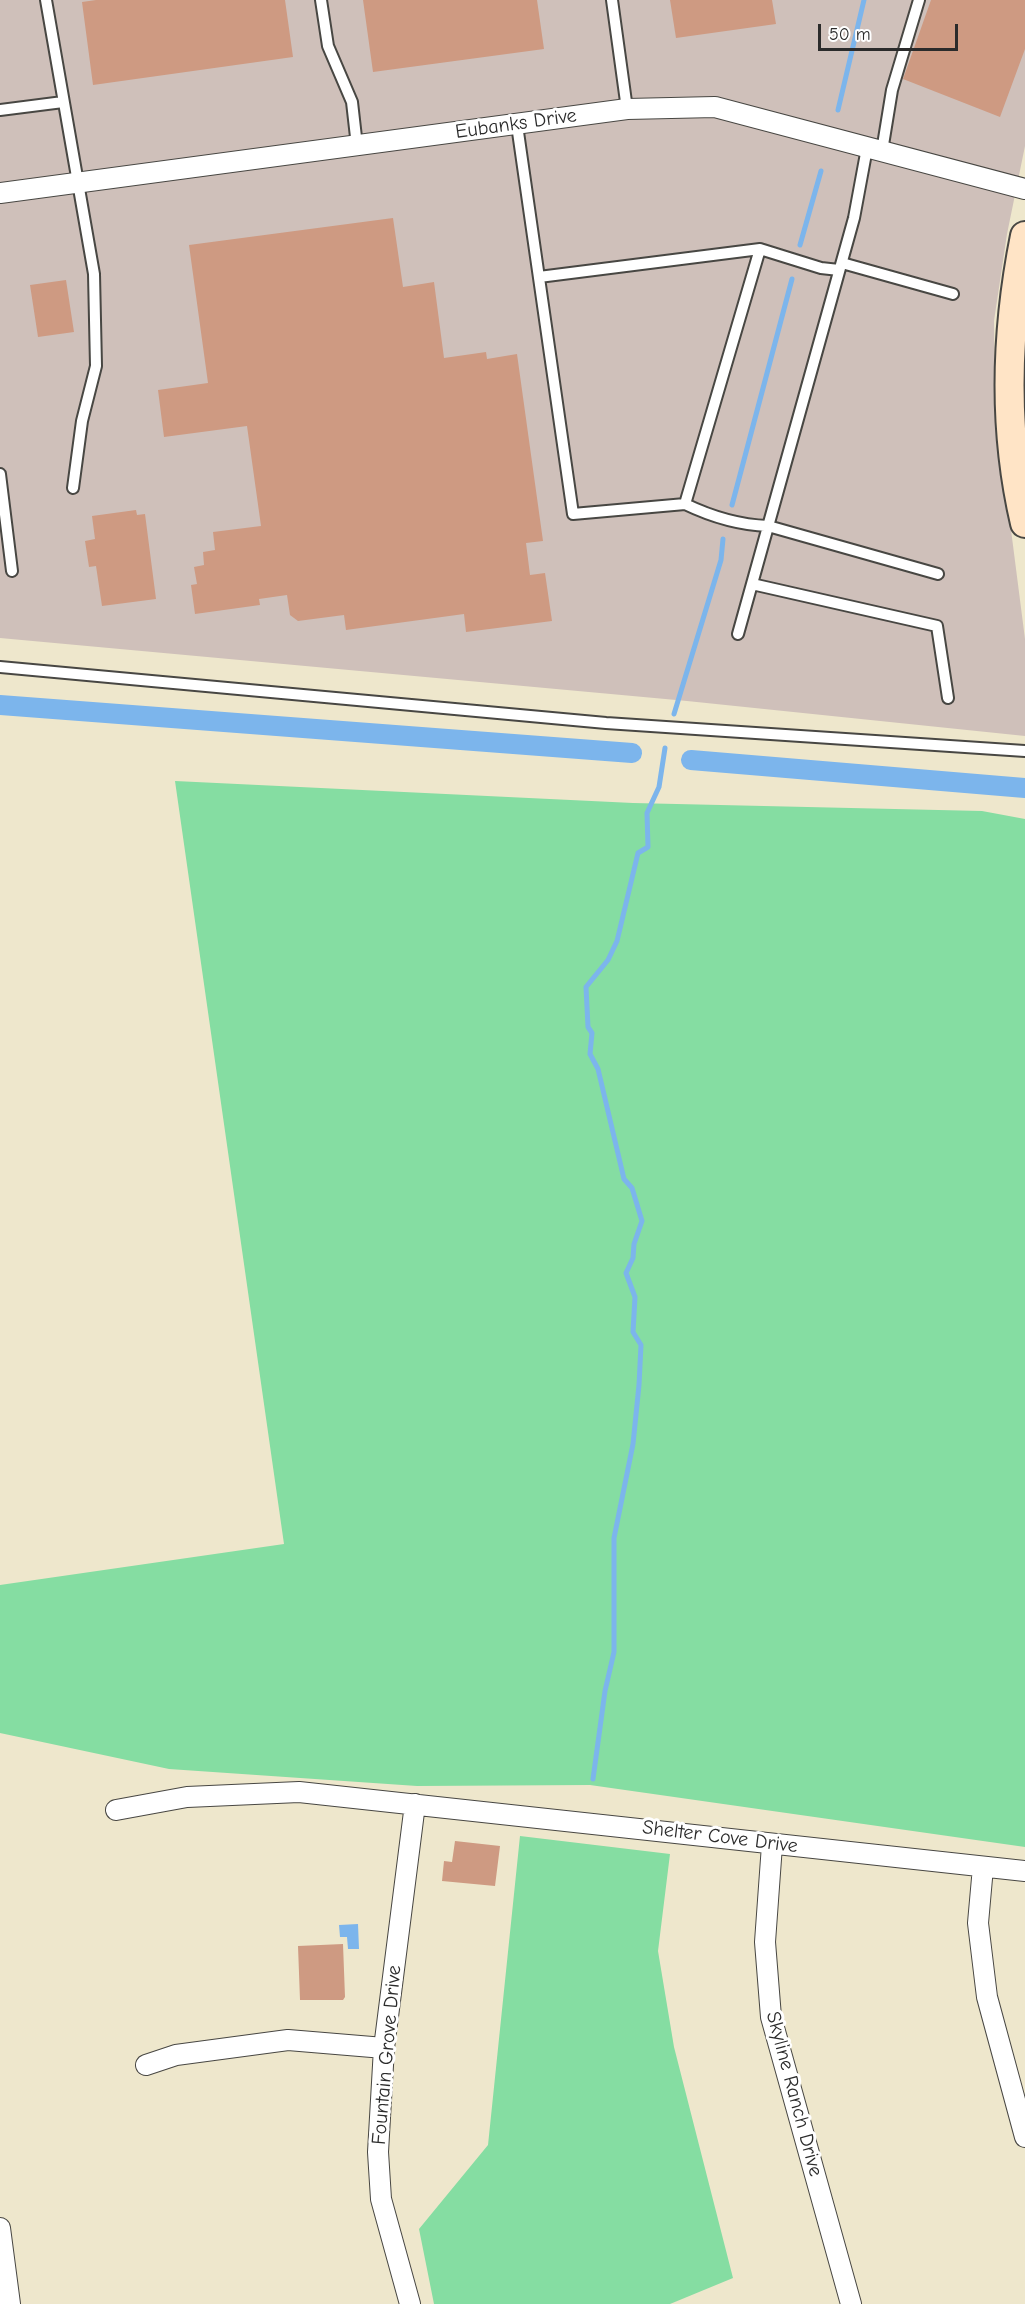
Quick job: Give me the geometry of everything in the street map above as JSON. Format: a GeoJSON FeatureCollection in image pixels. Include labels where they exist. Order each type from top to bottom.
{"type":"FeatureCollection","features":[{"type":"Feature","properties":{"kind":"street","name":"Eubanks Drive"},"geometry":{"type":"LineString","coordinates":[[0,193],[627,109],[715,106],[1025,189]]}},
{"type":"Feature","properties":{"kind":"street"},"geometry":{"type":"LineString","coordinates":[[1025,236],[1014,292],[1010,359],[1011,427],[1017,491],[1025,523]]}},
{"type":"Feature","properties":{"kind":"street","name":"Shelter Cove Drive"},"geometry":{"type":"LineString","coordinates":[[116,1810],[187,1797],[257,1792],[298,1792],[670,1830],[772,1845],[1025,1871]]}},
{"type":"Feature","properties":{"kind":"street","name":"Fountain Grove Drive"},"geometry":{"type":"LineString","coordinates":[[410,2304],[381,2199],[378,2152],[384,2048],[414,1804]]}},
{"type":"Feature","properties":{"kind":"street","name":"Skyline Ranch Drive"},"geometry":{"type":"LineString","coordinates":[[772,1845],[765,1942],[771,2017],[851,2304]]}},
{"type":"Feature","properties":{"kind":"street"},"geometry":{"type":"LineString","coordinates":[[982,1868],[978,1923],[987,1997],[1025,2137]]}},
{"type":"Feature","properties":{"kind":"street"},"geometry":{"type":"LineString","coordinates":[[146,2065],[176,2055],[288,2040],[384,2048]]}},
{"type":"Feature","properties":{"kind":"street"},"geometry":{"type":"LineString","coordinates":[[0,2228],[10,2304]]}},
{"type":"Feature","properties":{"kind":"lane"},"geometry":{"type":"LineString","coordinates":[[46,0],[94,273],[96,366],[82,421],[73,488]]}},
{"type":"Feature","properties":{"kind":"lane"},"geometry":{"type":"LineString","coordinates":[[321,0],[328,46],[352,102],[357,146]]}},
{"type":"Feature","properties":{"kind":"lane"},"geometry":{"type":"LineString","coordinates":[[612,0],[627,109]]}},
{"type":"Feature","properties":{"kind":"lane"},"geometry":{"type":"LineString","coordinates":[[738,634],[854,218],[919,0]]}},
{"type":"Feature","properties":{"kind":"lane"},"geometry":{"type":"LineString","coordinates":[[0,110],[63,102]]}},
{"type":"Feature","properties":{"kind":"lane"},"geometry":{"type":"LineString","coordinates":[[517,124],[573,514],[685,504],[752,525],[768,526],[938,574]]}},
{"type":"Feature","properties":{"kind":"lane"},"geometry":{"type":"LineString","coordinates":[[539,278],[760,249],[821,268],[841,267],[953,294]]}},
{"type":"Feature","properties":{"kind":"lane"},"geometry":{"type":"LineString","coordinates":[[685,504],[760,249]]}},
{"type":"Feature","properties":{"kind":"lane"},"geometry":{"type":"LineString","coordinates":[[0,474],[12,571]]}},
{"type":"Feature","properties":{"kind":"lane"},"geometry":{"type":"LineString","coordinates":[[752,584],[937,626],[948,698]]}},
{"type":"Feature","properties":{"kind":"lane"},"geometry":{"type":"LineString","coordinates":[[0,667],[606,723],[1025,751]]}},
{"type":"Feature","properties":{"kind":"shaded area"},"geometry":{"type":"Polygon","coordinates":[[[0,0],[1025,0],[1025,146],[1007,234],[994,321],[995,405],[1025,639],[1025,736],[687,701],[0,638],[0,0]]]}},
{"type":"Feature","properties":{"kind":"green space"},"geometry":{"type":"Polygon","coordinates":[[[175,781],[633,803],[982,811],[1025,819],[1025,1847],[590,1785],[417,1786],[169,1769],[0,1733],[0,1585],[284,1544],[175,781]]]}},
{"type":"Feature","properties":{"kind":"green space"},"geometry":{"type":"Polygon","coordinates":[[[520,1836],[670,1854],[658,1951],[674,2047],[733,2278],[670,2304],[434,2304],[419,2229],[488,2145],[520,1836]]]}},
{"type":"Feature","properties":{"kind":"water"},"geometry":{"type":"Polygon","coordinates":[[[358,1924],[359,1949],[348,1949],[347,1937],[340,1937],[339,1925],[358,1924]]]}},
{"type":"Feature","properties":{"kind":"building"},"geometry":{"type":"Polygon","coordinates":[[[96,0],[285,0],[293,57],[93,85],[82,2],[96,0]]]}},
{"type":"Feature","properties":{"kind":"building"},"geometry":{"type":"Polygon","coordinates":[[[363,0],[537,0],[544,49],[373,72],[363,0]]]}},
{"type":"Feature","properties":{"kind":"building"},"geometry":{"type":"Polygon","coordinates":[[[670,0],[772,0],[776,24],[676,38],[670,0]]]}},
{"type":"Feature","properties":{"kind":"building"},"geometry":{"type":"Polygon","coordinates":[[[931,0],[1025,0],[1025,49],[1000,117],[903,79],[931,0]]]}},
{"type":"Feature","properties":{"kind":"building"},"geometry":{"type":"Polygon","coordinates":[[[393,218],[403,287],[434,282],[444,358],[486,352],[487,359],[517,354],[543,541],[526,543],[530,575],[545,573],[552,621],[466,632],[464,614],[346,630],[344,615],[298,621],[290,615],[287,595],[259,599],[260,605],[195,614],[191,585],[197,584],[194,567],[204,565],[203,552],[215,550],[213,532],[261,526],[247,426],[164,437],[158,390],[208,383],[189,245],[393,218]]]}},
{"type":"Feature","properties":{"kind":"building"},"geometry":{"type":"Polygon","coordinates":[[[66,280],[74,332],[38,337],[30,285],[66,280]]]}},
{"type":"Feature","properties":{"kind":"building"},"geometry":{"type":"Polygon","coordinates":[[[136,510],[137,515],[145,514],[156,599],[102,606],[96,566],[89,567],[85,541],[95,539],[92,516],[136,510]]]}},
{"type":"Feature","properties":{"kind":"building"},"geometry":{"type":"Polygon","coordinates":[[[455,1841],[500,1846],[495,1886],[442,1881],[444,1861],[452,1862],[455,1841]]]}},
{"type":"Feature","properties":{"kind":"building"},"geometry":{"type":"Polygon","coordinates":[[[343,1944],[345,1997],[343,2000],[300,2000],[298,1946],[343,1944]]]}},
{"type":"Feature","properties":{"kind":"waterway"},"geometry":{"type":"LineString","coordinates":[[838,110],[864,0]]}},
{"type":"Feature","properties":{"kind":"waterway"},"geometry":{"type":"LineString","coordinates":[[800,245],[821,171]]}},
{"type":"Feature","properties":{"kind":"waterway"},"geometry":{"type":"LineString","coordinates":[[732,505],[792,279]]}},
{"type":"Feature","properties":{"kind":"waterway"},"geometry":{"type":"LineString","coordinates":[[674,714],[721,560],[723,539]]}},
{"type":"Feature","properties":{"kind":"waterway"},"geometry":{"type":"LineString","coordinates":[[0,705],[632,753]]}},
{"type":"Feature","properties":{"kind":"waterway"},"geometry":{"type":"LineString","coordinates":[[593,1779],[605,1691],[614,1652],[614,1538],[633,1444],[639,1385],[641,1345],[633,1332],[635,1297],[626,1273],[633,1258],[634,1244],[642,1221],[632,1188],[624,1179],[598,1069],[590,1054],[592,1033],[588,1027],[586,987],[608,960],[617,941],[638,853],[648,847],[647,813],[659,787],[665,748]]}},
{"type":"Feature","properties":{"kind":"waterway"},"geometry":{"type":"LineString","coordinates":[[691,760],[1025,788]]}}]}
